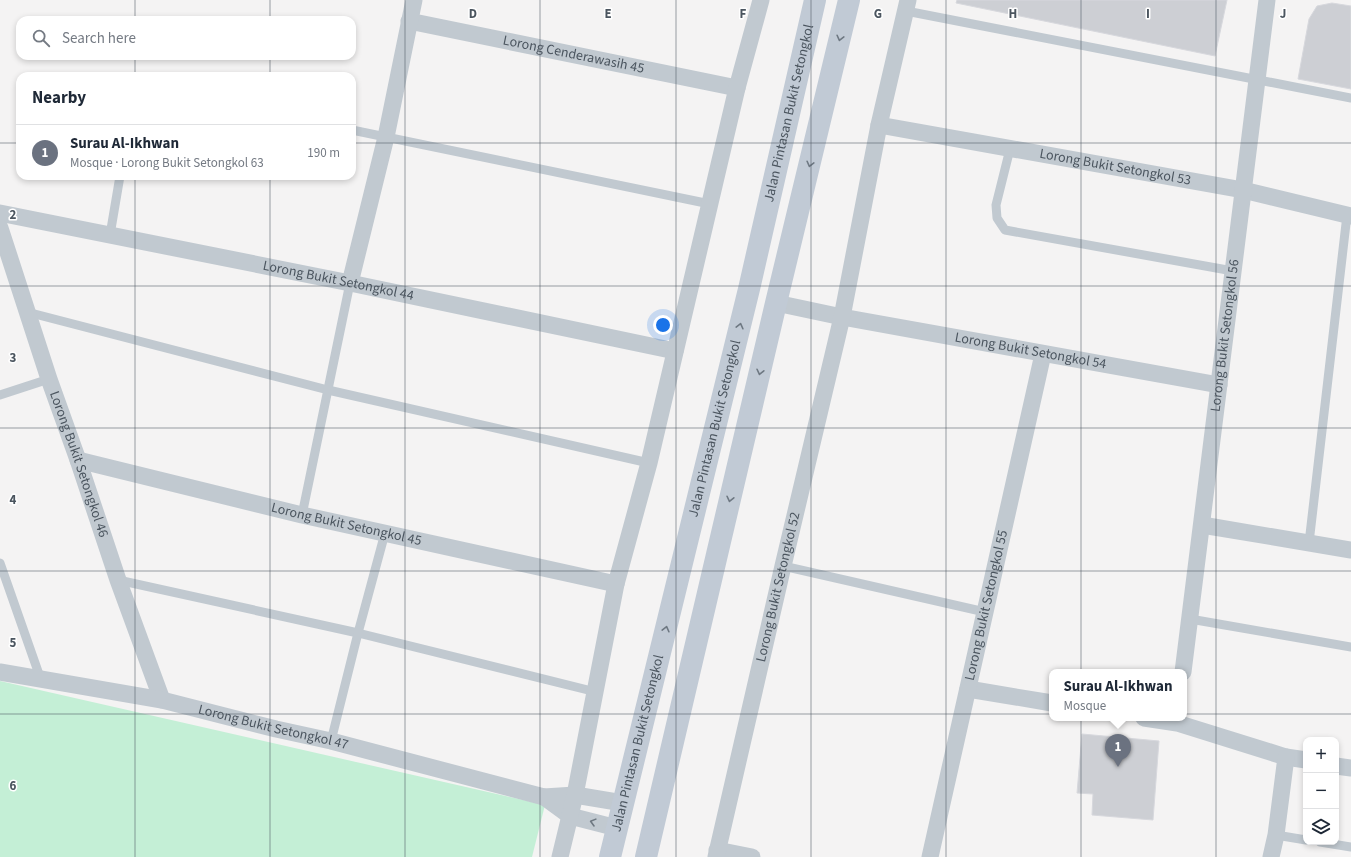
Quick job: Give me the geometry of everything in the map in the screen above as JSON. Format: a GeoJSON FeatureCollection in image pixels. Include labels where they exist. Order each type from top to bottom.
{"type":"FeatureCollection","features":[{"type":"Feature","properties":{"kind":"main road","name":"Jalan Pintasan Bukit Setongkol"},"geometry":{"type":"LineString","coordinates":[[610,857],[750,289],[816,0]]}},
{"type":"Feature","properties":{"kind":"main road"},"geometry":{"type":"LineString","coordinates":[[646,857],[785,305],[849,0]]}},
{"type":"Feature","properties":{"kind":"street"},"geometry":{"type":"LineString","coordinates":[[350,283],[386,138],[414,0]]}},
{"type":"Feature","properties":{"kind":"street"},"geometry":{"type":"LineString","coordinates":[[560,857],[575,795],[616,584],[649,463],[737,88],[761,0]]}},
{"type":"Feature","properties":{"kind":"street","name":"Lorong Bukit Setongkol 56"},"geometry":{"type":"LineString","coordinates":[[1183,669],[1267,0]]}},
{"type":"Feature","properties":{"kind":"street","name":"Lorong Bukit Setongkol 52"},"geometry":{"type":"LineString","coordinates":[[716,854],[842,317],[879,125],[907,5]]}},
{"type":"Feature","properties":{"kind":"street","name":"Lorong Cenderawasih 45"},"geometry":{"type":"LineString","coordinates":[[410,21],[737,88]]}},
{"type":"Feature","properties":{"kind":"street","name":"Lorong Bukit Setongkol 53"},"geometry":{"type":"LineString","coordinates":[[879,125],[1243,190],[1349,216]]}},
{"type":"Feature","properties":{"kind":"street","name":"Lorong Bukit Setongkol 44"},"geometry":{"type":"LineString","coordinates":[[0,213],[350,283],[675,351]]}},
{"type":"Feature","properties":{"kind":"street","name":"Lorong Bukit Setongkol 46"},"geometry":{"type":"LineString","coordinates":[[0,228],[48,379],[78,460],[118,580],[162,700]]}},
{"type":"Feature","properties":{"kind":"street","name":"Lorong Bukit Setongkol 54"},"geometry":{"type":"LineString","coordinates":[[785,305],[824,314],[1219,385]]}},
{"type":"Feature","properties":{"kind":"street","name":"Lorong Bukit Setongkol 55"},"geometry":{"type":"LineString","coordinates":[[930,857],[1043,354]]}},
{"type":"Feature","properties":{"kind":"street","name":"Lorong Bukit Setongkol 45"},"geometry":{"type":"LineString","coordinates":[[78,460],[302,515],[616,584]]}},
{"type":"Feature","properties":{"kind":"street"},"geometry":{"type":"LineString","coordinates":[[1202,525],[1351,550]]}},
{"type":"Feature","properties":{"kind":"street","name":"Lorong Bukit Setongkol 47"},"geometry":{"type":"LineString","coordinates":[[0,672],[162,700],[276,729],[331,741],[544,797],[575,795],[623,803]]}},
{"type":"Feature","properties":{"kind":"street"},"geometry":{"type":"LineString","coordinates":[[968,689],[1049,702]]}},
{"type":"Feature","properties":{"kind":"street"},"geometry":{"type":"LineString","coordinates":[[1177,721],[1286,757],[1303,760]]}},
{"type":"Feature","properties":{"kind":"street"},"geometry":{"type":"LineString","coordinates":[[1271,857],[1276,835],[1286,757]]}},
{"type":"Feature","properties":{"kind":"street"},"geometry":{"type":"LineString","coordinates":[[1339,766],[1351,768]]}},
{"type":"Feature","properties":{"kind":"street","name":"Lorong Bukit Setongkol 47"},"geometry":{"type":"LineString","coordinates":[[544,797],[570,816],[617,828]]}},
{"type":"Feature","properties":{"kind":"street"},"geometry":{"type":"LineString","coordinates":[[716,854],[752,857]]}},
{"type":"Feature","properties":{"kind":"lane"},"geometry":{"type":"LineString","coordinates":[[907,5],[1351,98]]}},
{"type":"Feature","properties":{"kind":"lane"},"geometry":{"type":"LineString","coordinates":[[356,131],[710,204]]}},
{"type":"Feature","properties":{"kind":"lane"},"geometry":{"type":"LineString","coordinates":[[1010,149],[996,205],[997,218],[1005,230],[1233,271]]}},
{"type":"Feature","properties":{"kind":"lane"},"geometry":{"type":"LineString","coordinates":[[110,236],[119,180]]}},
{"type":"Feature","properties":{"kind":"lane"},"geometry":{"type":"LineString","coordinates":[[1309,543],[1349,216]]}},
{"type":"Feature","properties":{"kind":"lane"},"geometry":{"type":"LineString","coordinates":[[302,515],[350,283]]}},
{"type":"Feature","properties":{"kind":"lane"},"geometry":{"type":"LineString","coordinates":[[27,312],[328,390],[649,463]]}},
{"type":"Feature","properties":{"kind":"lane"},"geometry":{"type":"LineString","coordinates":[[0,395],[48,379]]}},
{"type":"Feature","properties":{"kind":"lane"},"geometry":{"type":"LineString","coordinates":[[331,741],[385,533]]}},
{"type":"Feature","properties":{"kind":"lane"},"geometry":{"type":"LineString","coordinates":[[0,563],[41,680]]}},
{"type":"Feature","properties":{"kind":"lane"},"geometry":{"type":"LineString","coordinates":[[783,566],[985,612]]}},
{"type":"Feature","properties":{"kind":"lane"},"geometry":{"type":"LineString","coordinates":[[118,580],[358,633],[596,692]]}},
{"type":"Feature","properties":{"kind":"lane"},"geometry":{"type":"LineString","coordinates":[[1190,619],[1351,647]]}},
{"type":"Feature","properties":{"kind":"lane"},"geometry":{"type":"LineString","coordinates":[[1276,835],[1303,840]]}},
{"type":"Feature","properties":{"kind":"lane"},"geometry":{"type":"LineString","coordinates":[[1339,845],[1351,847]]}},
{"type":"Feature","properties":{"kind":"green space"},"geometry":{"type":"Polygon","coordinates":[[[0,681],[545,805],[532,857],[0,857],[0,681]]]}},
{"type":"Feature","properties":{"kind":"building"},"geometry":{"type":"Polygon","coordinates":[[[957,0],[1227,0],[1215,56],[956,3],[957,0]]]}},
{"type":"Feature","properties":{"kind":"building"},"geometry":{"type":"Polygon","coordinates":[[[1332,3],[1351,6],[1351,89],[1298,79],[1309,19],[1317,6],[1332,3]]]}},
{"type":"Feature","properties":{"kind":"building"},"geometry":{"type":"Polygon","coordinates":[[[1082,734],[1159,741],[1153,820],[1092,815],[1093,794],[1077,793],[1082,734]]]}},
{"type":"Feature","properties":{"kind":"place","name":"Surau Al-Ikhwan"},"geometry":{"type":"Point","coordinates":[1118,767]}}]}
